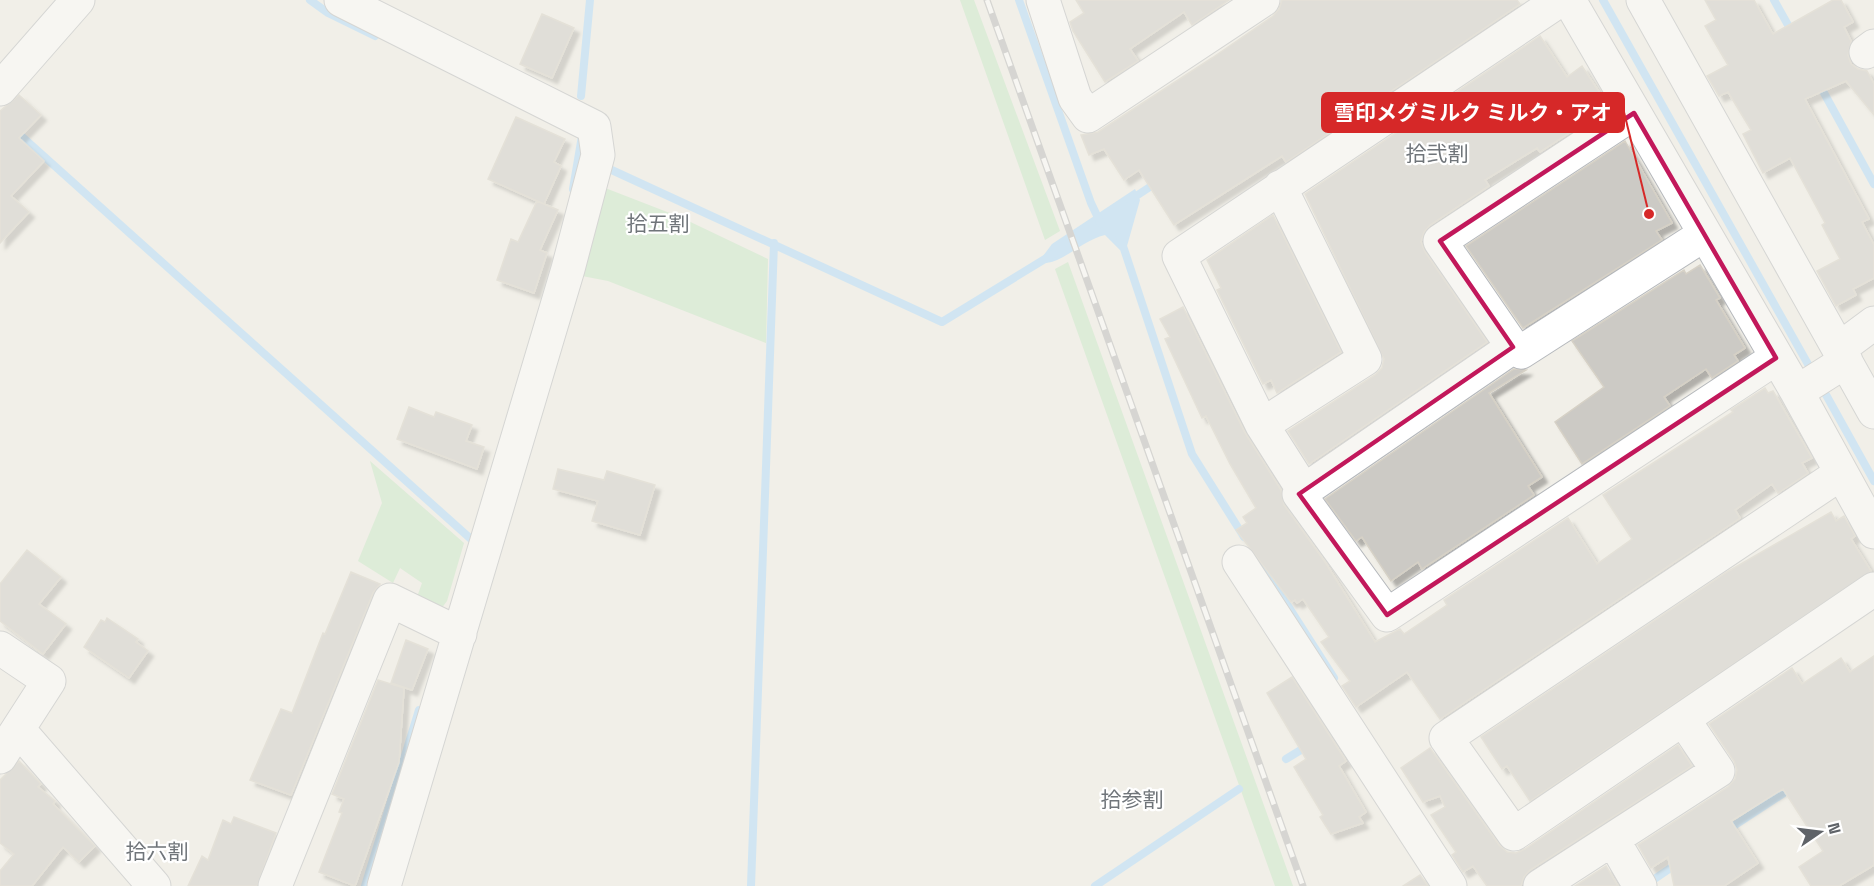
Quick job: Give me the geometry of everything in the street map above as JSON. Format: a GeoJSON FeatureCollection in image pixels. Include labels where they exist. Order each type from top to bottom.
{"type":"FeatureCollection","features":[{"type":"Feature","properties":{"kind":"street"},"geometry":{"type":"LineString","coordinates":[[0,89],[78,0]]}},
{"type":"Feature","properties":{"kind":"street"},"geometry":{"type":"LineString","coordinates":[[341,0],[594,127],[596,162],[568,268],[451,629],[384,886]]}},
{"type":"Feature","properties":{"kind":"street"},"geometry":{"type":"LineString","coordinates":[[1043,0],[1075,98],[1088,116],[1263,0]]}},
{"type":"Feature","properties":{"kind":"street"},"geometry":{"type":"LineString","coordinates":[[1304,491],[1262,425],[1179,256],[1560,0]]}},
{"type":"Feature","properties":{"kind":"street"},"geometry":{"type":"LineString","coordinates":[[1569,0],[1776,358],[1801,389],[1840,474],[1874,532]]}},
{"type":"Feature","properties":{"kind":"street"},"geometry":{"type":"LineString","coordinates":[[1642,0],[1840,359],[1874,412]]}},
{"type":"Feature","properties":{"kind":"street"},"geometry":{"type":"LineString","coordinates":[[1634,113],[1440,241],[1513,347],[1521,352],[1705,234]]}},
{"type":"Feature","properties":{"kind":"street"},"geometry":{"type":"LineString","coordinates":[[1262,425],[1365,359],[1280,187]]}},
{"type":"Feature","properties":{"kind":"street"},"geometry":{"type":"LineString","coordinates":[[1801,389],[1840,359],[1874,323]]}},
{"type":"Feature","properties":{"kind":"street"},"geometry":{"type":"LineString","coordinates":[[1513,347],[1299,494],[1387,615],[1776,358]]}},
{"type":"Feature","properties":{"kind":"street"},"geometry":{"type":"LineString","coordinates":[[1840,474],[1446,738],[1514,834],[1874,589]]}},
{"type":"Feature","properties":{"kind":"street"},"geometry":{"type":"LineString","coordinates":[[1239,562],[1450,886]]}},
{"type":"Feature","properties":{"kind":"street"},"geometry":{"type":"LineString","coordinates":[[275,886],[390,600],[451,629]]}},
{"type":"Feature","properties":{"kind":"street"},"geometry":{"type":"LineString","coordinates":[[0,648],[49,681],[0,757]]}},
{"type":"Feature","properties":{"kind":"street"},"geometry":{"type":"LineString","coordinates":[[1540,886],[1718,771],[1683,719]]}},
{"type":"Feature","properties":{"kind":"street"},"geometry":{"type":"LineString","coordinates":[[18,729],[154,886]]}},
{"type":"Feature","properties":{"kind":"street"},"geometry":{"type":"LineString","coordinates":[[1613,840],[1639,884]]}},
{"type":"Feature","properties":{"kind":"highlighted area"},"geometry":{"type":"Polygon","coordinates":[[[1634,113],[1776,358],[1387,615],[1299,494],[1513,347],[1440,241],[1634,113]]]}},
{"type":"Feature","properties":{"kind":"green space"},"geometry":{"type":"Polygon","coordinates":[[[960,0],[974,0],[1060,231],[1045,240],[960,0]]]}},
{"type":"Feature","properties":{"kind":"green space"},"geometry":{"type":"Polygon","coordinates":[[[600,186],[680,217],[768,259],[766,343],[608,281],[577,275],[600,186]]]}},
{"type":"Feature","properties":{"kind":"green space"},"geometry":{"type":"Polygon","coordinates":[[[1068,262],[1293,886],[1275,886],[1055,269],[1068,262]]]}},
{"type":"Feature","properties":{"kind":"green space"},"geometry":{"type":"Polygon","coordinates":[[[370,461],[464,543],[447,601],[441,609],[417,597],[422,583],[400,568],[393,583],[358,561],[382,503],[370,461]]]}},
{"type":"Feature","properties":{"kind":"water"},"geometry":{"type":"Polygon","coordinates":[[[1135,189],[1140,200],[1127,246],[1120,250],[1105,235],[1046,263],[1043,256],[1052,244],[1135,189]]]}},
{"type":"Feature","properties":{"kind":"building"},"geometry":{"type":"Polygon","coordinates":[[[1076,0],[1229,0],[1192,25],[1184,12],[1130,49],[1138,61],[1105,82],[1073,31],[1070,22],[1084,13],[1076,0]]]}},
{"type":"Feature","properties":{"kind":"building"},"geometry":{"type":"Polygon","coordinates":[[[1282,0],[1517,0],[1520,4],[1286,162],[1282,156],[1174,225],[1139,170],[1124,180],[1104,149],[1089,155],[1081,135],[1098,132],[1212,58],[1273,16],[1282,0]]]}},
{"type":"Feature","properties":{"kind":"building"},"geometry":{"type":"Polygon","coordinates":[[[1705,0],[1754,0],[1773,34],[1833,0],[1841,0],[1853,22],[1844,27],[1851,41],[1848,55],[1851,64],[1867,71],[1874,84],[1874,115],[1846,81],[1805,99],[1869,219],[1862,222],[1874,245],[1874,278],[1853,289],[1856,295],[1836,306],[1817,271],[1840,259],[1822,225],[1825,223],[1790,158],[1763,173],[1743,134],[1751,130],[1728,92],[1719,96],[1707,76],[1728,65],[1705,26],[1716,20],[1705,0]]]}},
{"type":"Feature","properties":{"kind":"building"},"geometry":{"type":"Polygon","coordinates":[[[542,14],[574,28],[552,78],[520,64],[542,14]]]}},
{"type":"Feature","properties":{"kind":"building"},"geometry":{"type":"Polygon","coordinates":[[[1540,36],[1567,77],[1582,66],[1603,98],[1601,100],[1606,109],[1540,152],[1537,148],[1485,180],[1489,186],[1430,225],[1424,232],[1421,242],[1425,252],[1487,342],[1309,464],[1288,431],[1375,375],[1382,368],[1384,359],[1305,194],[1540,36]]]}},
{"type":"Feature","properties":{"kind":"building"},"geometry":{"type":"Polygon","coordinates":[[[19,95],[41,115],[19,138],[44,161],[11,196],[29,212],[0,243],[0,111],[19,95]]]}},
{"type":"Feature","properties":{"kind":"building"},"geometry":{"type":"Polygon","coordinates":[[[516,117],[565,139],[554,162],[561,166],[544,204],[488,179],[516,117]]]}},
{"type":"Feature","properties":{"kind":"building"},"geometry":{"type":"Polygon","coordinates":[[[1625,141],[1672,223],[1656,231],[1662,240],[1523,328],[1466,246],[1625,141]]]}},
{"type":"Feature","properties":{"kind":"building"},"geometry":{"type":"Polygon","coordinates":[[[537,201],[558,210],[540,250],[547,253],[534,293],[497,280],[511,239],[518,242],[537,201]]]}},
{"type":"Feature","properties":{"kind":"building"},"geometry":{"type":"Polygon","coordinates":[[[1273,215],[1341,352],[1277,393],[1271,380],[1263,384],[1217,290],[1221,288],[1207,260],[1273,215]]]}},
{"type":"Feature","properties":{"kind":"building"},"geometry":{"type":"Polygon","coordinates":[[[1700,265],[1720,298],[1716,300],[1745,348],[1734,355],[1738,361],[1712,378],[1706,369],[1664,397],[1670,406],[1582,464],[1555,422],[1604,387],[1572,341],[1684,270],[1686,274],[1700,265]]]}},
{"type":"Feature","properties":{"kind":"building"},"geometry":{"type":"Polygon","coordinates":[[[1183,307],[1245,433],[1281,490],[1284,505],[1325,562],[1375,642],[1400,629],[1404,634],[1447,605],[1444,600],[1568,518],[1597,564],[1632,539],[1603,495],[1733,412],[1731,410],[1765,388],[1768,393],[1773,391],[1812,458],[1802,463],[1808,473],[1778,493],[1772,484],[1735,510],[1740,518],[1440,719],[1407,672],[1356,707],[1342,686],[1350,681],[1321,642],[1329,637],[1303,599],[1297,603],[1295,600],[1291,602],[1236,530],[1247,523],[1243,517],[1256,508],[1230,464],[1206,416],[1202,418],[1165,339],[1170,337],[1160,319],[1183,307]]]}},
{"type":"Feature","properties":{"kind":"building"},"geometry":{"type":"Polygon","coordinates":[[[1514,369],[1526,370],[1489,393],[1542,477],[1528,486],[1534,495],[1422,569],[1418,562],[1391,581],[1362,537],[1356,541],[1325,499],[1514,369]]]}},
{"type":"Feature","properties":{"kind":"building"},"geometry":{"type":"Polygon","coordinates":[[[409,407],[434,417],[436,412],[472,425],[466,441],[484,447],[477,469],[397,439],[409,407]]]}},
{"type":"Feature","properties":{"kind":"building"},"geometry":{"type":"Polygon","coordinates":[[[558,469],[604,480],[607,471],[655,485],[640,535],[592,521],[598,501],[553,489],[558,469]]]}},
{"type":"Feature","properties":{"kind":"building"},"geometry":{"type":"Polygon","coordinates":[[[1831,512],[1836,521],[1844,516],[1855,536],[1851,539],[1871,571],[1530,801],[1507,766],[1502,769],[1481,737],[1727,572],[1831,512]]]}},
{"type":"Feature","properties":{"kind":"building"},"geometry":{"type":"Polygon","coordinates":[[[27,550],[61,577],[39,604],[66,624],[43,654],[0,621],[0,584],[27,550]]]}},
{"type":"Feature","properties":{"kind":"building"},"geometry":{"type":"Polygon","coordinates":[[[351,572],[380,584],[373,593],[291,795],[250,780],[281,709],[292,713],[323,633],[325,634],[351,572]]]}},
{"type":"Feature","properties":{"kind":"building"},"geometry":{"type":"Polygon","coordinates":[[[107,618],[138,639],[136,642],[148,651],[129,678],[84,647],[101,620],[105,622],[107,618]]]}},
{"type":"Feature","properties":{"kind":"building"},"geometry":{"type":"Polygon","coordinates":[[[406,640],[428,649],[412,690],[391,683],[406,640]]]}},
{"type":"Feature","properties":{"kind":"building"},"geometry":{"type":"Polygon","coordinates":[[[1874,656],[1874,865],[1839,886],[1811,886],[1799,867],[1823,851],[1783,789],[1731,821],[1758,863],[1724,886],[1674,886],[1668,857],[1651,868],[1638,845],[1728,787],[1735,779],[1737,770],[1734,761],[1709,724],[1792,668],[1802,684],[1841,658],[1850,672],[1874,656]]]}},
{"type":"Feature","properties":{"kind":"building"},"geometry":{"type":"Polygon","coordinates":[[[1292,677],[1346,761],[1339,766],[1366,812],[1359,817],[1363,823],[1331,834],[1320,817],[1323,815],[1294,767],[1306,759],[1267,693],[1292,677]]]}},
{"type":"Feature","properties":{"kind":"building"},"geometry":{"type":"Polygon","coordinates":[[[378,680],[404,688],[399,762],[355,886],[319,872],[342,813],[339,812],[344,799],[332,794],[378,680]]]}},
{"type":"Feature","properties":{"kind":"building"},"geometry":{"type":"Polygon","coordinates":[[[1678,745],[1692,766],[1530,870],[1521,886],[1487,886],[1473,866],[1463,872],[1452,855],[1456,852],[1431,815],[1445,807],[1440,796],[1423,802],[1401,768],[1430,748],[1499,845],[1507,852],[1516,853],[1678,745]]]}},
{"type":"Feature","properties":{"kind":"building"},"geometry":{"type":"Polygon","coordinates":[[[19,761],[41,784],[38,787],[55,801],[53,804],[95,846],[79,862],[63,847],[32,886],[0,886],[0,871],[14,854],[0,843],[0,780],[19,761]]]}},
{"type":"Feature","properties":{"kind":"building"},"geometry":{"type":"Polygon","coordinates":[[[234,817],[276,833],[257,886],[188,886],[202,856],[208,860],[223,820],[231,824],[234,817]]]}},
{"type":"Feature","properties":{"kind":"building"},"geometry":{"type":"Polygon","coordinates":[[[1606,866],[1618,886],[1575,886],[1606,866]]]}},
{"type":"Feature","properties":{"kind":"building"},"geometry":{"type":"Polygon","coordinates":[[[1420,875],[1428,886],[1403,886],[1420,875]]]}},
{"type":"Feature","properties":{"kind":"waterway"},"geometry":{"type":"LineString","coordinates":[[310,0],[328,13],[375,36]]}},
{"type":"Feature","properties":{"kind":"waterway"},"geometry":{"type":"LineString","coordinates":[[581,96],[590,0]]}},
{"type":"Feature","properties":{"kind":"waterway"},"geometry":{"type":"LineString","coordinates":[[1019,0],[1091,203],[1101,224]]}},
{"type":"Feature","properties":{"kind":"waterway"},"geometry":{"type":"LineString","coordinates":[[1603,0],[1813,373]]}},
{"type":"Feature","properties":{"kind":"waterway"},"geometry":{"type":"LineString","coordinates":[[1774,0],[1793,34]]}},
{"type":"Feature","properties":{"kind":"waterway"},"geometry":{"type":"LineString","coordinates":[[1818,82],[1874,184]]}},
{"type":"Feature","properties":{"kind":"waterway"},"geometry":{"type":"LineString","coordinates":[[0,117],[472,540]]}},
{"type":"Feature","properties":{"kind":"waterway"},"geometry":{"type":"LineString","coordinates":[[573,189],[582,136]]}},
{"type":"Feature","properties":{"kind":"waterway"},"geometry":{"type":"LineString","coordinates":[[603,166],[942,322],[1053,254]]}},
{"type":"Feature","properties":{"kind":"waterway"},"geometry":{"type":"LineString","coordinates":[[1130,200],[1159,181]]}},
{"type":"Feature","properties":{"kind":"waterway"},"geometry":{"type":"LineString","coordinates":[[1120,237],[1192,454],[1244,537]]}},
{"type":"Feature","properties":{"kind":"waterway"},"geometry":{"type":"LineString","coordinates":[[751,886],[774,243]]}},
{"type":"Feature","properties":{"kind":"waterway"},"geometry":{"type":"LineString","coordinates":[[1820,384],[1874,481]]}},
{"type":"Feature","properties":{"kind":"waterway"},"geometry":{"type":"LineString","coordinates":[[1254,553],[1334,678]]}},
{"type":"Feature","properties":{"kind":"waterway"},"geometry":{"type":"LineString","coordinates":[[365,886],[419,710]]}},
{"type":"Feature","properties":{"kind":"waterway"},"geometry":{"type":"LineString","coordinates":[[1286,759],[1309,745]]}},
{"type":"Feature","properties":{"kind":"waterway"},"geometry":{"type":"LineString","coordinates":[[1726,831],[1793,787]]}},
{"type":"Feature","properties":{"kind":"waterway"},"geometry":{"type":"LineString","coordinates":[[1095,886],[1239,789]]}},
{"type":"Feature","properties":{"kind":"waterway"},"geometry":{"type":"LineString","coordinates":[[1647,884],[1678,863]]}},
{"type":"Feature","properties":{"kind":"railway"},"geometry":{"type":"LineString","coordinates":[[987,0],[1303,886]]}},
{"type":"Feature","properties":{"kind":"place","name":"雪印メグミルク ミルク・アオ"},"geometry":{"type":"Point","coordinates":[1649,214]}},
{"type":"Feature","properties":{"kind":"district","name":"拾弐割"},"geometry":{"type":"Point","coordinates":[1437,154]}},
{"type":"Feature","properties":{"kind":"district","name":"拾五割"},"geometry":{"type":"Point","coordinates":[658,224]}},
{"type":"Feature","properties":{"kind":"district","name":"拾参割"},"geometry":{"type":"Point","coordinates":[1132,800]}},
{"type":"Feature","properties":{"kind":"district","name":"拾六割"},"geometry":{"type":"Point","coordinates":[157,852]}}]}
